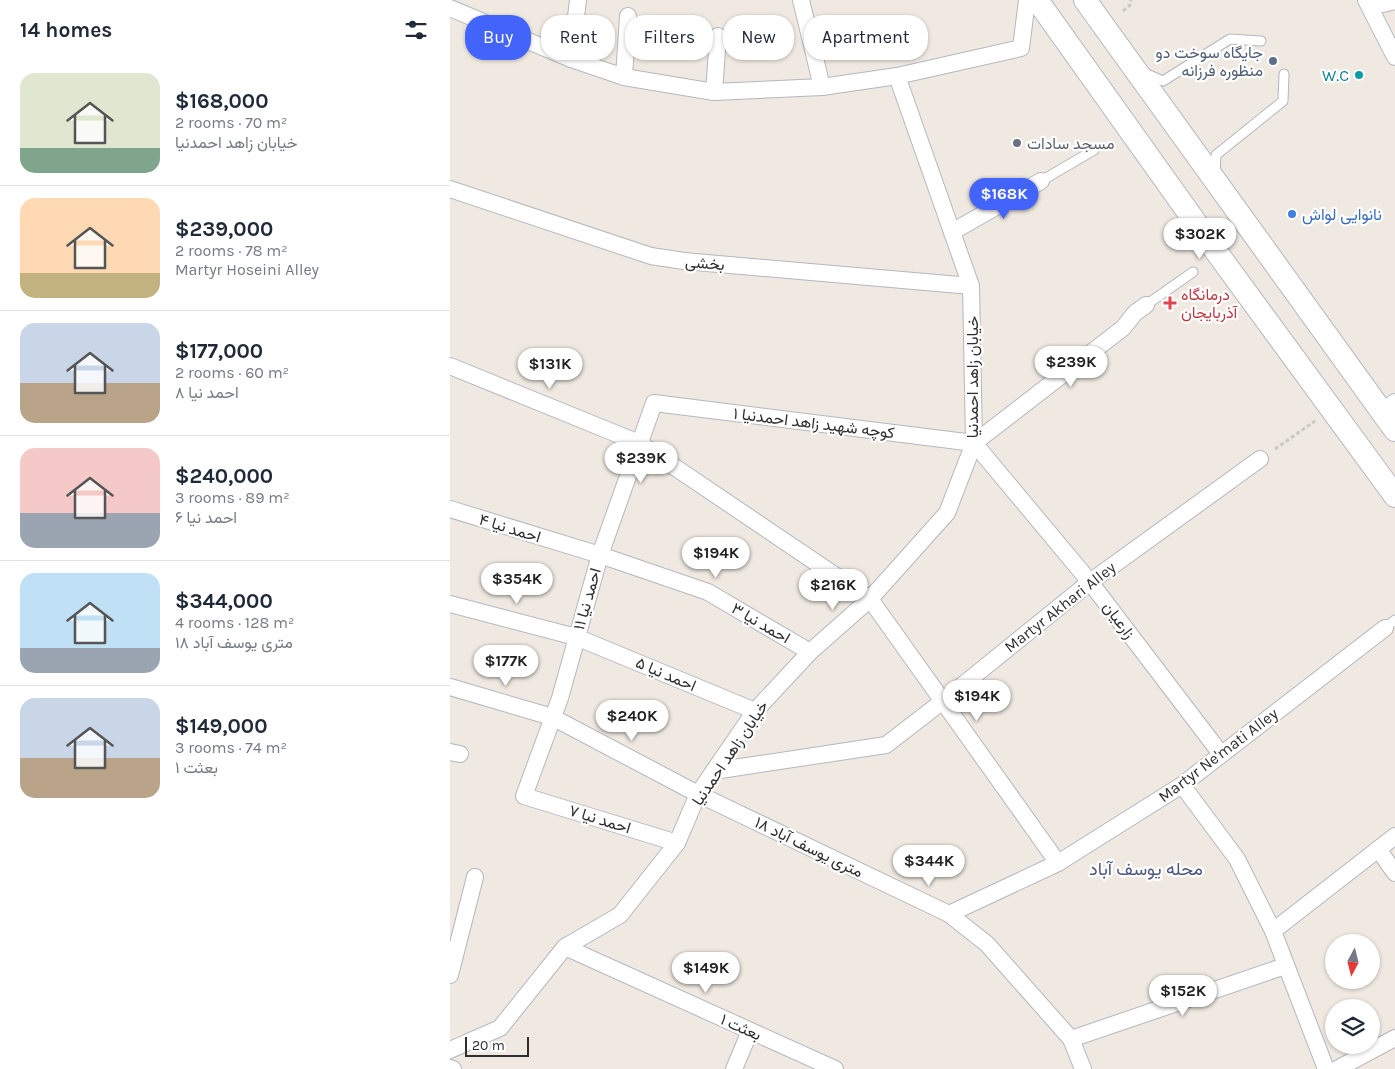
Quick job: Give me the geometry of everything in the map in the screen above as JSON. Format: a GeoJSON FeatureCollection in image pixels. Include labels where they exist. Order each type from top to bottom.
{"type":"FeatureCollection","features":[{"type":"Feature","properties":{"kind":"main road"},"geometry":{"type":"LineString","coordinates":[[1036,0],[1395,496]]}},
{"type":"Feature","properties":{"kind":"main road"},"geometry":{"type":"LineString","coordinates":[[1085,0],[1215,180],[1388,407],[1395,430]]}},
{"type":"Feature","properties":{"kind":"street"},"geometry":{"type":"LineString","coordinates":[[576,15],[578,0]]}},
{"type":"Feature","properties":{"kind":"street"},"geometry":{"type":"LineString","coordinates":[[802,0],[822,87]]}},
{"type":"Feature","properties":{"kind":"street"},"geometry":{"type":"LineString","coordinates":[[575,60],[624,77],[714,92],[822,87],[897,76],[1021,48],[1027,0]]}},
{"type":"Feature","properties":{"kind":"street"},"geometry":{"type":"LineString","coordinates":[[1395,1],[1368,4],[1395,57]]}},
{"type":"Feature","properties":{"kind":"street"},"geometry":{"type":"LineString","coordinates":[[450,8],[541,46]]}},
{"type":"Feature","properties":{"kind":"street"},"geometry":{"type":"LineString","coordinates":[[714,92],[718,36]]}},
{"type":"Feature","properties":{"kind":"street"},"geometry":{"type":"LineString","coordinates":[[624,77],[625,60]]}},
{"type":"Feature","properties":{"kind":"street","name":"خیابان زاهد احمدنیا"},"geometry":{"type":"LineString","coordinates":[[450,1050],[500,1028],[565,947],[620,915],[677,843],[698,794],[755,711],[810,652],[870,599],[947,512],[974,444],[971,286],[897,76]]}},
{"type":"Feature","properties":{"kind":"street"},"geometry":{"type":"LineString","coordinates":[[952,232],[1041,181]]}},
{"type":"Feature","properties":{"kind":"street","name":"بخشی"},"geometry":{"type":"LineString","coordinates":[[450,189],[651,256],[684,261],[971,286]]}},
{"type":"Feature","properties":{"kind":"street"},"geometry":{"type":"LineString","coordinates":[[974,444],[1123,328],[1146,305]]}},
{"type":"Feature","properties":{"kind":"street"},"geometry":{"type":"LineString","coordinates":[[450,366],[639,443],[870,599],[1058,862]]}},
{"type":"Feature","properties":{"kind":"street","name":"کوچه شهید زاهد احمدنیا ۱"},"geometry":{"type":"LineString","coordinates":[[654,403],[974,444]]}},
{"type":"Feature","properties":{"kind":"street","name":"احمد نیا ۱۱"},"geometry":{"type":"LineString","coordinates":[[524,796],[560,698],[600,555],[654,403]]}},
{"type":"Feature","properties":{"kind":"street","name":"زارعیان"},"geometry":{"type":"LineString","coordinates":[[974,444],[1090,582],[1221,754]]}},
{"type":"Feature","properties":{"kind":"street","name":"Martyr Akhari Alley"},"geometry":{"type":"LineString","coordinates":[[714,771],[886,745],[1090,582],[1260,459]]}},
{"type":"Feature","properties":{"kind":"street","name":"احمد نیا ۴"},"geometry":{"type":"LineString","coordinates":[[450,509],[600,555]]}},
{"type":"Feature","properties":{"kind":"street","name":"احمد نیا ۳"},"geometry":{"type":"LineString","coordinates":[[600,555],[708,592],[810,652]]}},
{"type":"Feature","properties":{"kind":"street","name":"احمد نیا ۵"},"geometry":{"type":"LineString","coordinates":[[450,604],[576,637],[755,711]]}},
{"type":"Feature","properties":{"kind":"street","name":"Martyr Ne'mati Alley"},"geometry":{"type":"LineString","coordinates":[[949,914],[1058,862],[1182,785],[1390,624]]}},
{"type":"Feature","properties":{"kind":"street","name":"۱۸ متری یوسف آباد"},"geometry":{"type":"LineString","coordinates":[[450,687],[552,717],[698,794],[949,914],[988,944],[1071,1039],[1084,1069]]}},
{"type":"Feature","properties":{"kind":"street"},"geometry":{"type":"LineString","coordinates":[[1182,785],[1237,859],[1273,931],[1326,1069]]}},
{"type":"Feature","properties":{"kind":"street","name":"احمد نیا ۷"},"geometry":{"type":"LineString","coordinates":[[524,796],[677,843]]}},
{"type":"Feature","properties":{"kind":"street"},"geometry":{"type":"LineString","coordinates":[[1273,931],[1395,836]]}},
{"type":"Feature","properties":{"kind":"street"},"geometry":{"type":"LineString","coordinates":[[1378,849],[1395,873]]}},
{"type":"Feature","properties":{"kind":"street"},"geometry":{"type":"LineString","coordinates":[[450,975],[475,877]]}},
{"type":"Feature","properties":{"kind":"street","name":"بعثت ۱"},"geometry":{"type":"LineString","coordinates":[[565,947],[835,1069]]}},
{"type":"Feature","properties":{"kind":"street"},"geometry":{"type":"LineString","coordinates":[[1071,1039],[1285,966]]}},
{"type":"Feature","properties":{"kind":"street"},"geometry":{"type":"LineString","coordinates":[[734,1069],[750,1031]]}},
{"type":"Feature","properties":{"kind":"street"},"geometry":{"type":"LineString","coordinates":[[1337,1069],[1395,1038]]}},
{"type":"Feature","properties":{"kind":"street"},"geometry":{"type":"LineString","coordinates":[[450,1068],[454,1069]]}},
{"type":"Feature","properties":{"kind":"lane"},"geometry":{"type":"LineString","coordinates":[[1135,69],[1163,81],[1230,39],[1262,41]]}},
{"type":"Feature","properties":{"kind":"lane"},"geometry":{"type":"LineString","coordinates":[[1215,180],[1216,155],[1283,101],[1284,74]]}},
{"type":"Feature","properties":{"kind":"lane"},"geometry":{"type":"LineString","coordinates":[[1041,181],[1094,150]]}},
{"type":"Feature","properties":{"kind":"lane"},"geometry":{"type":"LineString","coordinates":[[1146,305],[1193,272]]}},
{"type":"Feature","properties":{"kind":"path"},"geometry":{"type":"LineString","coordinates":[[1123,10],[1130,5],[1131,0]]}},
{"type":"Feature","properties":{"kind":"path"},"geometry":{"type":"LineString","coordinates":[[1260,459],[1331,409]]}},
{"type":"Feature","properties":{"kind":"place","name":"جایگاه سوخت دو منظوره فرزانه"},"geometry":{"type":"Point","coordinates":[1273,61]}},
{"type":"Feature","properties":{"kind":"place","name":"W.C"},"geometry":{"type":"Point","coordinates":[1359,75]}},
{"type":"Feature","properties":{"kind":"place","name":"مسجد سادات"},"geometry":{"type":"Point","coordinates":[1017,143]}},
{"type":"Feature","properties":{"kind":"place","name":"نانوایی لواش"},"geometry":{"type":"Point","coordinates":[1292,214]}},
{"type":"Feature","properties":{"kind":"place","name":"درمانگاه آذربایجان"},"geometry":{"type":"Point","coordinates":[1170,303]}},
{"type":"Feature","properties":{"kind":"district","name":"محله یوسف آباد"},"geometry":{"type":"Point","coordinates":[1146,869]}}]}
